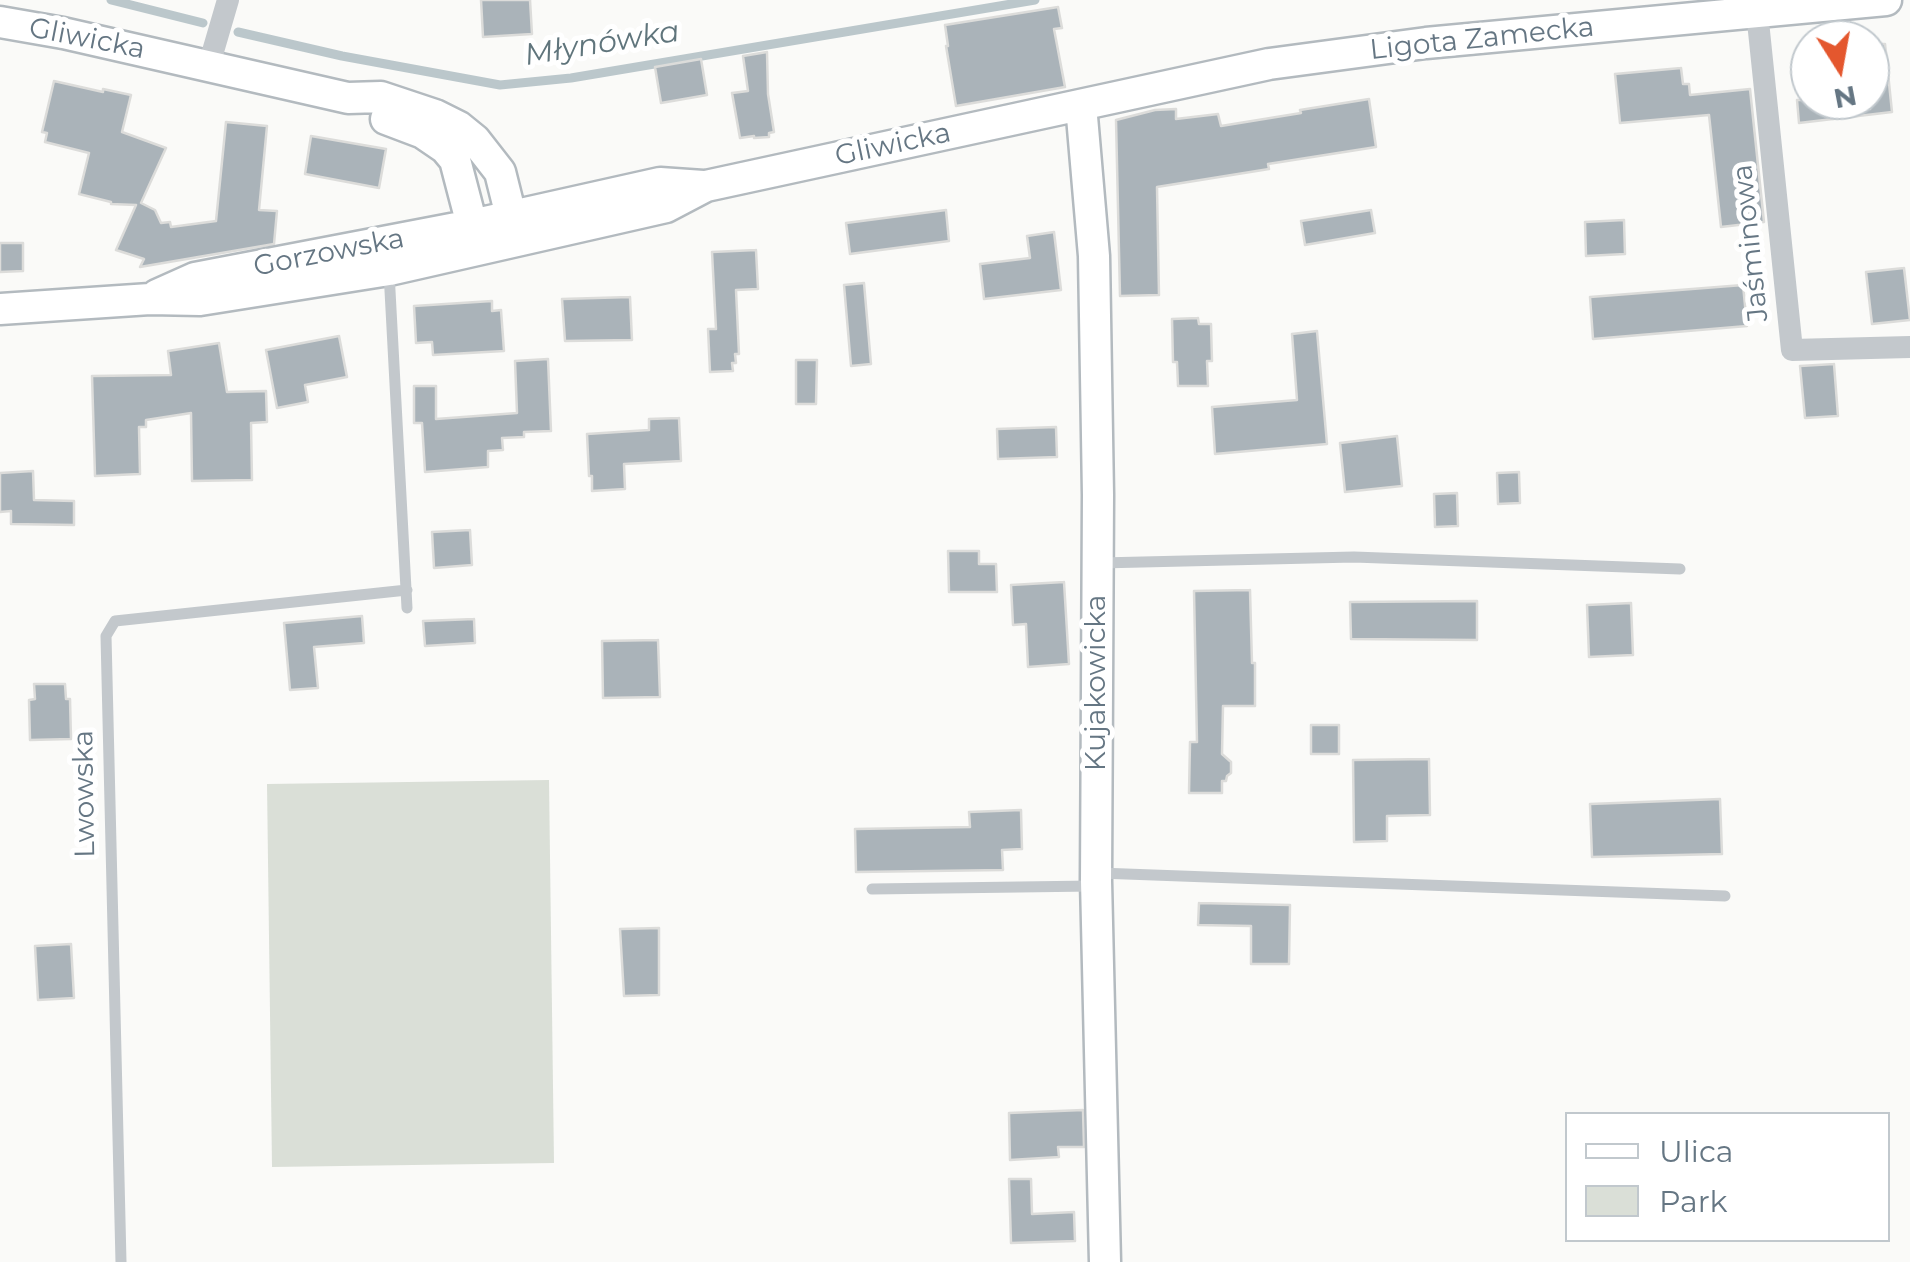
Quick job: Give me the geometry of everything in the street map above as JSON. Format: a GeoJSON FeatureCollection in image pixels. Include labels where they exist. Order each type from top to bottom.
{"type":"FeatureCollection","features":[{"type":"Feature","properties":{"kind":"main road","name":"Ligota Zamecka"},"geometry":{"type":"LineString","coordinates":[[1081,105],[1269,64],[1352,52],[1886,0]]}},
{"type":"Feature","properties":{"kind":"main road","name":"Gliwicka"},"geometry":{"type":"LineString","coordinates":[[0,22],[64,32],[348,98],[381,96],[434,115],[475,140],[500,172],[505,230],[666,206],[706,186],[1081,105]]}},
{"type":"Feature","properties":{"kind":"main road","name":"Gliwicka"},"geometry":{"type":"LineString","coordinates":[[348,98],[377,116],[423,133],[445,148],[455,160],[472,225]]}},
{"type":"Feature","properties":{"kind":"main road","name":"Kujakowicka"},"geometry":{"type":"LineString","coordinates":[[1081,105],[1094,256],[1097,880],[1105,1262]]}},
{"type":"Feature","properties":{"kind":"main road"},"geometry":{"type":"LineString","coordinates":[[472,225],[505,230]]}},
{"type":"Feature","properties":{"kind":"main road","name":"Gorzowska"},"geometry":{"type":"LineString","coordinates":[[386,256],[472,225]]}},
{"type":"Feature","properties":{"kind":"main road","name":"Gorzowska"},"geometry":{"type":"LineString","coordinates":[[0,309],[150,299],[200,300],[505,230]]}},
{"type":"Feature","properties":{"kind":"street"},"geometry":{"type":"LineString","coordinates":[[209,65],[228,0]]}},
{"type":"Feature","properties":{"kind":"street","name":"Jaśminowa"},"geometry":{"type":"LineString","coordinates":[[1756,12],[1792,350],[1910,347]]}},
{"type":"Feature","properties":{"kind":"lane"},"geometry":{"type":"LineString","coordinates":[[386,256],[408,608]]}},
{"type":"Feature","properties":{"kind":"lane"},"geometry":{"type":"LineString","coordinates":[[1098,563],[1354,556],[1680,568]]}},
{"type":"Feature","properties":{"kind":"lane","name":"Lwowska"},"geometry":{"type":"LineString","coordinates":[[120,1262],[106,636],[115,621],[406,590]]}},
{"type":"Feature","properties":{"kind":"lane"},"geometry":{"type":"LineString","coordinates":[[872,889],[1097,880],[1725,896]]}},
{"type":"Feature","properties":{"kind":"green space"},"geometry":{"type":"Polygon","coordinates":[[[549,780],[554,1163],[272,1167],[267,784],[549,780]]]}},
{"type":"Feature","properties":{"kind":"building"},"geometry":{"type":"Polygon","coordinates":[[[481,0],[530,0],[532,34],[483,37],[481,0]]]}},
{"type":"Feature","properties":{"kind":"building"},"geometry":{"type":"Polygon","coordinates":[[[1058,7],[1062,28],[1054,29],[1065,87],[956,106],[945,25],[1058,7]]]}},
{"type":"Feature","properties":{"kind":"building"},"geometry":{"type":"Polygon","coordinates":[[[767,52],[774,132],[769,137],[740,138],[732,93],[748,91],[743,56],[767,52]]]}},
{"type":"Feature","properties":{"kind":"building"},"geometry":{"type":"Polygon","coordinates":[[[701,59],[707,95],[661,103],[655,67],[701,59]]]}},
{"type":"Feature","properties":{"kind":"building"},"geometry":{"type":"Polygon","coordinates":[[[1681,68],[1683,84],[1689,84],[1690,95],[1750,89],[1764,222],[1721,227],[1709,115],[1620,123],[1615,74],[1681,68]]]}},
{"type":"Feature","properties":{"kind":"building"},"geometry":{"type":"Polygon","coordinates":[[[54,81],[131,95],[122,132],[166,148],[141,203],[155,210],[161,223],[170,222],[171,227],[216,221],[226,122],[267,126],[259,210],[277,211],[274,244],[140,267],[144,259],[116,250],[136,205],[111,204],[79,194],[89,153],[45,142],[47,133],[42,132],[54,81]]]}},
{"type":"Feature","properties":{"kind":"building"},"geometry":{"type":"Polygon","coordinates":[[[1369,99],[1376,147],[1157,187],[1159,295],[1120,296],[1116,120],[1176,109],[1176,119],[1218,114],[1221,126],[1369,99]]]}},
{"type":"Feature","properties":{"kind":"building"},"geometry":{"type":"Polygon","coordinates":[[[311,136],[386,149],[379,188],[305,174],[311,136]]]}},
{"type":"Feature","properties":{"kind":"building"},"geometry":{"type":"Polygon","coordinates":[[[946,210],[949,241],[850,254],[846,223],[946,210]]]}},
{"type":"Feature","properties":{"kind":"building"},"geometry":{"type":"Polygon","coordinates":[[[1371,210],[1375,233],[1305,245],[1301,221],[1371,210]]]}},
{"type":"Feature","properties":{"kind":"building"},"geometry":{"type":"Polygon","coordinates":[[[1624,220],[1625,254],[1586,256],[1585,222],[1624,220]]]}},
{"type":"Feature","properties":{"kind":"building"},"geometry":{"type":"Polygon","coordinates":[[[1054,232],[1061,290],[984,299],[980,264],[1030,258],[1027,236],[1054,232]]]}},
{"type":"Feature","properties":{"kind":"building"},"geometry":{"type":"Polygon","coordinates":[[[0,243],[23,243],[23,271],[0,272],[0,243]]]}},
{"type":"Feature","properties":{"kind":"building"},"geometry":{"type":"Polygon","coordinates":[[[756,250],[758,289],[736,290],[739,354],[735,354],[733,371],[710,372],[708,329],[716,329],[712,252],[756,250]]]}},
{"type":"Feature","properties":{"kind":"building"},"geometry":{"type":"Polygon","coordinates":[[[1904,268],[1910,320],[1872,324],[1866,272],[1904,268]]]}},
{"type":"Feature","properties":{"kind":"building"},"geometry":{"type":"Polygon","coordinates":[[[864,283],[871,364],[851,366],[844,285],[864,283]]]}},
{"type":"Feature","properties":{"kind":"building"},"geometry":{"type":"Polygon","coordinates":[[[1743,285],[1747,326],[1593,339],[1590,297],[1743,285]]]}},
{"type":"Feature","properties":{"kind":"building"},"geometry":{"type":"Polygon","coordinates":[[[630,297],[632,340],[565,341],[562,299],[630,297]]]}},
{"type":"Feature","properties":{"kind":"building"},"geometry":{"type":"Polygon","coordinates":[[[492,301],[492,311],[501,310],[504,351],[433,355],[432,342],[416,343],[414,306],[492,301]]]}},
{"type":"Feature","properties":{"kind":"building"},"geometry":{"type":"Polygon","coordinates":[[[1198,318],[1199,324],[1211,324],[1208,386],[1178,386],[1172,319],[1198,318]]]}},
{"type":"Feature","properties":{"kind":"building"},"geometry":{"type":"Polygon","coordinates":[[[1317,331],[1327,444],[1215,454],[1212,407],[1297,400],[1292,334],[1317,331]]]}},
{"type":"Feature","properties":{"kind":"building"},"geometry":{"type":"Polygon","coordinates":[[[339,336],[347,377],[305,385],[308,402],[277,408],[266,350],[339,336]]]}},
{"type":"Feature","properties":{"kind":"building"},"geometry":{"type":"Polygon","coordinates":[[[219,343],[227,392],[266,391],[267,422],[251,423],[252,480],[192,481],[191,413],[146,420],[146,427],[139,427],[140,474],[95,476],[92,376],[171,375],[168,351],[219,343]]]}},
{"type":"Feature","properties":{"kind":"building"},"geometry":{"type":"Polygon","coordinates":[[[548,359],[551,431],[502,438],[503,450],[488,451],[488,467],[425,472],[422,423],[414,423],[414,386],[436,386],[436,419],[517,413],[515,361],[548,359]]]}},
{"type":"Feature","properties":{"kind":"building"},"geometry":{"type":"Polygon","coordinates":[[[796,360],[817,360],[816,404],[796,404],[796,360]]]}},
{"type":"Feature","properties":{"kind":"building"},"geometry":{"type":"Polygon","coordinates":[[[1834,364],[1838,416],[1805,418],[1800,366],[1834,364]]]}},
{"type":"Feature","properties":{"kind":"building"},"geometry":{"type":"Polygon","coordinates":[[[679,418],[681,461],[624,464],[625,489],[592,491],[587,434],[649,430],[649,419],[679,418]]]}},
{"type":"Feature","properties":{"kind":"building"},"geometry":{"type":"Polygon","coordinates":[[[1056,427],[1057,457],[998,459],[997,429],[1056,427]]]}},
{"type":"Feature","properties":{"kind":"building"},"geometry":{"type":"Polygon","coordinates":[[[1397,436],[1402,486],[1345,492],[1340,443],[1397,436]]]}},
{"type":"Feature","properties":{"kind":"building"},"geometry":{"type":"Polygon","coordinates":[[[33,471],[34,500],[74,501],[74,525],[11,524],[11,511],[0,512],[0,473],[33,471]]]}},
{"type":"Feature","properties":{"kind":"building"},"geometry":{"type":"Polygon","coordinates":[[[1519,472],[1520,503],[1498,504],[1497,473],[1519,472]]]}},
{"type":"Feature","properties":{"kind":"building"},"geometry":{"type":"Polygon","coordinates":[[[1457,493],[1458,526],[1435,527],[1434,494],[1457,493]]]}},
{"type":"Feature","properties":{"kind":"building"},"geometry":{"type":"Polygon","coordinates":[[[470,530],[472,565],[434,568],[432,532],[470,530]]]}},
{"type":"Feature","properties":{"kind":"building"},"geometry":{"type":"Polygon","coordinates":[[[948,551],[979,551],[979,564],[996,564],[997,592],[949,592],[948,551]]]}},
{"type":"Feature","properties":{"kind":"building"},"geometry":{"type":"Polygon","coordinates":[[[1064,582],[1069,664],[1028,667],[1026,624],[1013,625],[1011,585],[1064,582]]]}},
{"type":"Feature","properties":{"kind":"building"},"geometry":{"type":"Polygon","coordinates":[[[1250,590],[1255,706],[1223,706],[1222,754],[1231,762],[1231,773],[1222,781],[1222,793],[1189,793],[1190,742],[1197,742],[1194,591],[1250,590]]]}},
{"type":"Feature","properties":{"kind":"building"},"geometry":{"type":"Polygon","coordinates":[[[1477,601],[1477,640],[1351,639],[1350,602],[1477,601]]]}},
{"type":"Feature","properties":{"kind":"building"},"geometry":{"type":"Polygon","coordinates":[[[1631,603],[1633,655],[1589,657],[1587,605],[1631,603]]]}},
{"type":"Feature","properties":{"kind":"building"},"geometry":{"type":"Polygon","coordinates":[[[362,616],[364,643],[314,647],[318,688],[290,690],[284,623],[362,616]]]}},
{"type":"Feature","properties":{"kind":"building"},"geometry":{"type":"Polygon","coordinates":[[[474,619],[475,643],[425,646],[423,621],[474,619]]]}},
{"type":"Feature","properties":{"kind":"building"},"geometry":{"type":"Polygon","coordinates":[[[658,640],[660,697],[603,698],[602,641],[658,640]]]}},
{"type":"Feature","properties":{"kind":"building"},"geometry":{"type":"Polygon","coordinates":[[[34,684],[65,684],[66,699],[70,699],[71,739],[30,740],[29,700],[35,699],[34,684]]]}},
{"type":"Feature","properties":{"kind":"building"},"geometry":{"type":"Polygon","coordinates":[[[1311,725],[1339,725],[1339,754],[1311,754],[1311,725]]]}},
{"type":"Feature","properties":{"kind":"building"},"geometry":{"type":"Polygon","coordinates":[[[1429,759],[1430,815],[1387,816],[1387,841],[1354,842],[1353,760],[1429,759]]]}},
{"type":"Feature","properties":{"kind":"building"},"geometry":{"type":"Polygon","coordinates":[[[1720,799],[1722,854],[1592,857],[1590,804],[1720,799]]]}},
{"type":"Feature","properties":{"kind":"building"},"geometry":{"type":"Polygon","coordinates":[[[1021,810],[1022,849],[1002,850],[1003,870],[856,872],[855,829],[970,827],[969,812],[1021,810]]]}},
{"type":"Feature","properties":{"kind":"building"},"geometry":{"type":"Polygon","coordinates":[[[1199,903],[1290,905],[1289,964],[1251,964],[1251,926],[1198,925],[1199,903]]]}},
{"type":"Feature","properties":{"kind":"building"},"geometry":{"type":"Polygon","coordinates":[[[659,928],[659,995],[624,996],[620,929],[659,928]]]}},
{"type":"Feature","properties":{"kind":"building"},"geometry":{"type":"Polygon","coordinates":[[[71,944],[74,998],[38,1000],[35,946],[71,944]]]}},
{"type":"Feature","properties":{"kind":"building"},"geometry":{"type":"Polygon","coordinates":[[[1083,1110],[1084,1147],[1058,1147],[1059,1157],[1010,1160],[1009,1113],[1083,1110]]]}},
{"type":"Feature","properties":{"kind":"building"},"geometry":{"type":"Polygon","coordinates":[[[1009,1179],[1031,1179],[1032,1214],[1074,1212],[1075,1241],[1011,1243],[1009,1179]]]}},
{"type":"Feature","properties":{"kind":"waterway","name":"Młynówka"},"geometry":{"type":"LineString","coordinates":[[111,0],[203,23]]}},
{"type":"Feature","properties":{"kind":"waterway","name":"Młynówka"},"geometry":{"type":"LineString","coordinates":[[238,32],[500,85],[571,78],[1035,0]]}}]}
